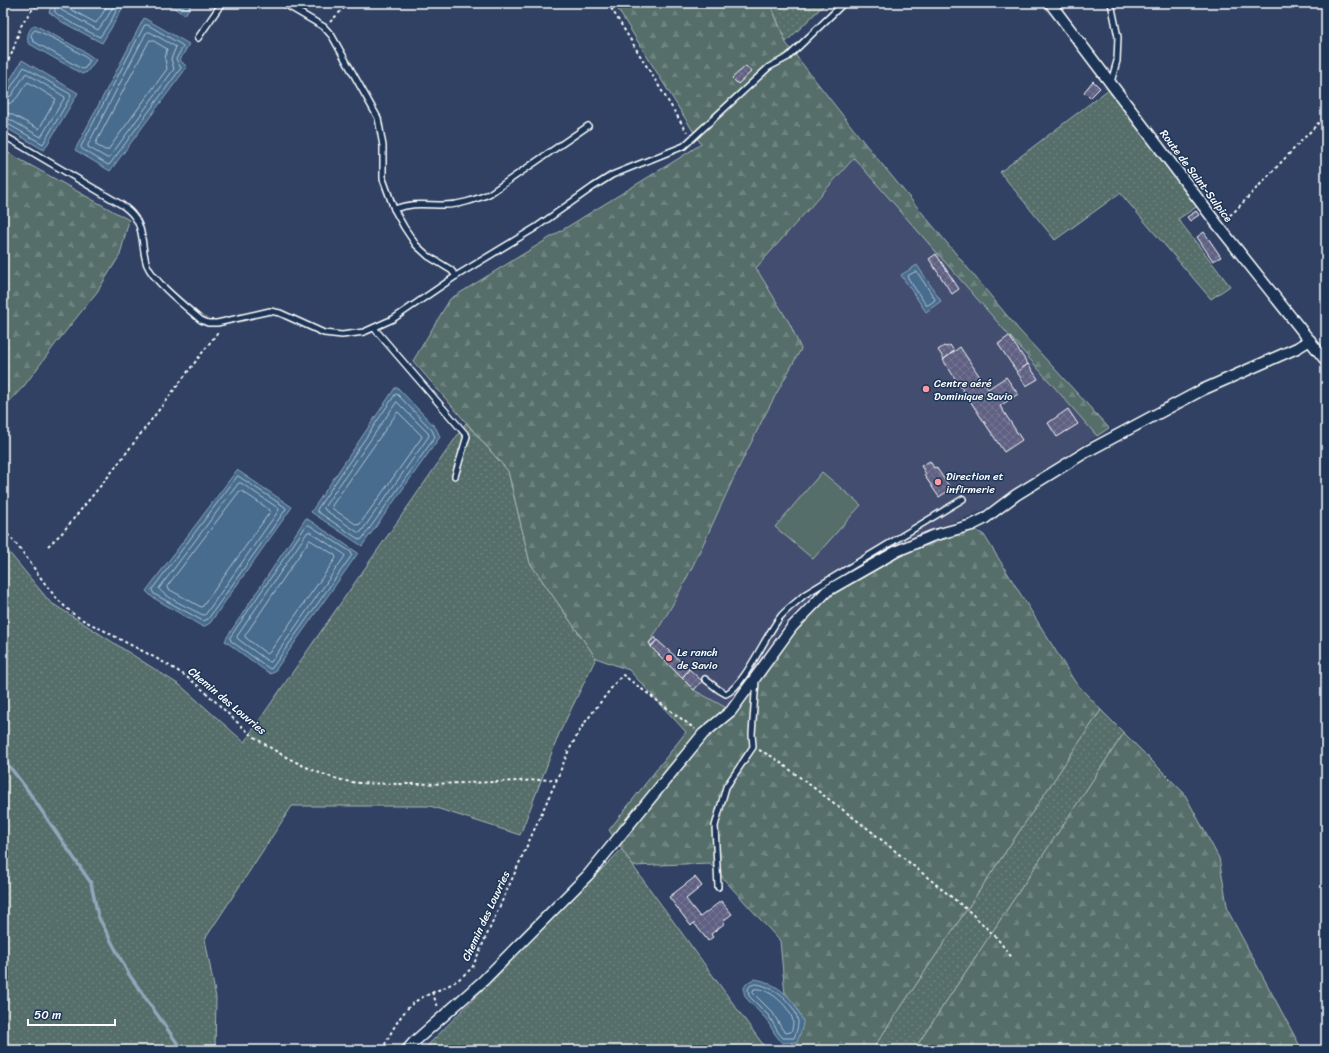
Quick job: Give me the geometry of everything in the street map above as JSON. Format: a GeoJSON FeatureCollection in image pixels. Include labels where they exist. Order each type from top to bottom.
{"type":"FeatureCollection","features":[{"type":"Feature","properties":{"kind":"street","name":"Route de Saint-Sulpice"},"geometry":{"type":"LineString","coordinates":[[1050,3],[1217,224],[1326,361]]}},
{"type":"Feature","properties":{"kind":"street"},"geometry":{"type":"LineString","coordinates":[[407,1050],[483,981],[588,875],[703,734],[731,711],[792,626],[827,591],[897,552],[932,536],[972,525],[984,519],[1016,495],[1086,452],[1202,390],[1297,348],[1310,340]]}},
{"type":"Feature","properties":{"kind":"lane"},"geometry":{"type":"LineString","coordinates":[[198,38],[222,3]]}},
{"type":"Feature","properties":{"kind":"lane"},"geometry":{"type":"LineString","coordinates":[[283,3],[324,27],[332,36],[378,118],[383,146],[383,179],[394,209],[416,245],[428,256],[444,265],[456,276]]}},
{"type":"Feature","properties":{"kind":"lane"},"geometry":{"type":"LineString","coordinates":[[3,135],[122,205],[133,215],[138,222],[147,265],[153,277],[201,320],[208,323],[229,321],[270,312],[280,313],[316,330],[334,335],[356,334],[374,328],[412,307],[456,276],[535,228],[612,175],[684,146],[769,67],[788,57],[844,3]]}},
{"type":"Feature","properties":{"kind":"lane"},"geometry":{"type":"LineString","coordinates":[[1110,83],[1117,61],[1118,38],[1111,3]]}},
{"type":"Feature","properties":{"kind":"lane"},"geometry":{"type":"LineString","coordinates":[[394,209],[407,205],[444,205],[460,203],[489,194],[588,126]]}},
{"type":"Feature","properties":{"kind":"lane"},"geometry":{"type":"LineString","coordinates":[[374,328],[467,436],[455,476]]}},
{"type":"Feature","properties":{"kind":"lane"},"geometry":{"type":"LineString","coordinates":[[705,679],[718,690],[726,694],[731,691],[740,681],[781,616],[804,595],[963,498]]}},
{"type":"Feature","properties":{"kind":"lane"},"geometry":{"type":"LineString","coordinates":[[718,888],[715,826],[726,787],[753,747],[752,734],[756,675]]}},
{"type":"Feature","properties":{"kind":"path"},"geometry":{"type":"LineString","coordinates":[[3,71],[12,53],[21,26],[30,12],[39,3]]}},
{"type":"Feature","properties":{"kind":"path"},"geometry":{"type":"LineString","coordinates":[[324,27],[349,3]]}},
{"type":"Feature","properties":{"kind":"path"},"geometry":{"type":"LineString","coordinates":[[608,3],[692,140]]}},
{"type":"Feature","properties":{"kind":"path"},"geometry":{"type":"LineString","coordinates":[[1217,224],[1234,212],[1326,115]]}},
{"type":"Feature","properties":{"kind":"path"},"geometry":{"type":"LineString","coordinates":[[48,546],[62,533],[111,473],[216,333],[229,321]]}},
{"type":"Feature","properties":{"kind":"path","name":"Chemin des Louvries"},"geometry":{"type":"LineString","coordinates":[[3,530],[14,540],[51,591],[71,612],[184,675],[249,732],[288,757],[318,772],[339,780],[360,783],[442,784],[557,780]]}},
{"type":"Feature","properties":{"kind":"path","name":"Chemin des Louvries"},"geometry":{"type":"LineString","coordinates":[[382,1050],[396,1024],[411,1005],[432,992],[453,984],[472,968],[557,780],[568,752],[583,725],[623,675],[703,734]]}},
{"type":"Feature","properties":{"kind":"path"},"geometry":{"type":"LineString","coordinates":[[753,747],[772,757],[848,814],[970,912],[996,937],[1013,958]]}},
{"type":"Feature","properties":{"kind":"path"},"geometry":{"type":"LineString","coordinates":[[432,992],[442,1017]]}},
{"type":"Feature","properties":{"kind":"shaded area","name":"Centre aéré Dominique Savio"},"geometry":{"type":"Polygon","coordinates":[[[866,145],[1019,330],[1109,428],[981,511],[914,536],[825,588],[785,621],[761,662],[725,708],[694,690],[651,647],[649,643],[663,622],[703,544],[751,443],[790,324],[756,268],[866,145]]]}},
{"type":"Feature","properties":{"kind":"green space"},"geometry":{"type":"Polygon","coordinates":[[[614,3],[770,3],[786,43],[866,145],[1019,330],[1109,428],[1097,436],[854,158],[756,268],[790,324],[801,349],[757,431],[691,570],[649,643],[651,647],[694,690],[734,712],[796,630],[830,593],[910,551],[974,529],[984,535],[1075,682],[1101,710],[872,1050],[793,1050],[787,1016],[780,941],[709,863],[633,866],[609,830],[686,732],[629,670],[596,658],[530,563],[508,471],[413,361],[450,299],[701,144],[614,3]]]}},
{"type":"Feature","properties":{"kind":"green space"},"geometry":{"type":"Polygon","coordinates":[[[770,3],[826,3],[786,42],[770,3]]]}},
{"type":"Feature","properties":{"kind":"green space"},"geometry":{"type":"Polygon","coordinates":[[[1109,89],[1198,206],[1178,219],[1230,286],[1211,299],[1120,193],[1055,240],[1000,172],[1109,89]]]}},
{"type":"Feature","properties":{"kind":"green space"},"geometry":{"type":"Polygon","coordinates":[[[3,150],[129,220],[120,255],[97,292],[24,386],[3,408],[3,150]]]}},
{"type":"Feature","properties":{"kind":"green space"},"geometry":{"type":"Polygon","coordinates":[[[466,423],[508,471],[530,563],[596,658],[559,734],[520,835],[430,806],[292,806],[205,939],[216,998],[215,1050],[3,1050],[3,545],[50,602],[181,686],[244,742],[466,423]]]}},
{"type":"Feature","properties":{"kind":"green space"},"geometry":{"type":"Polygon","coordinates":[[[822,472],[861,505],[813,559],[775,527],[822,472]]]}},
{"type":"Feature","properties":{"kind":"green space"},"geometry":{"type":"Polygon","coordinates":[[[1101,710],[1124,733],[914,1050],[872,1050],[1101,710]]]}},
{"type":"Feature","properties":{"kind":"green space"},"geometry":{"type":"Polygon","coordinates":[[[1124,733],[1184,793],[1219,858],[1228,911],[1302,1050],[914,1050],[1124,733]]]}},
{"type":"Feature","properties":{"kind":"green space"},"geometry":{"type":"Polygon","coordinates":[[[622,849],[767,1050],[423,1050],[622,849]]]}},
{"type":"Feature","properties":{"kind":"water"},"geometry":{"type":"Polygon","coordinates":[[[53,3],[125,3],[102,43],[62,22],[49,12],[53,3]]]}},
{"type":"Feature","properties":{"kind":"water"},"geometry":{"type":"Polygon","coordinates":[[[166,3],[192,3],[185,15],[166,3]]]}},
{"type":"Feature","properties":{"kind":"water"},"geometry":{"type":"Polygon","coordinates":[[[144,18],[189,44],[180,60],[187,67],[110,171],[75,150],[144,18]]]}},
{"type":"Feature","properties":{"kind":"water"},"geometry":{"type":"Polygon","coordinates":[[[35,25],[85,52],[96,60],[87,72],[82,74],[28,43],[28,33],[35,25]]]}},
{"type":"Feature","properties":{"kind":"water"},"geometry":{"type":"Polygon","coordinates":[[[22,60],[78,93],[44,150],[3,126],[3,92],[22,60]]]}},
{"type":"Feature","properties":{"kind":"water"},"geometry":{"type":"Polygon","coordinates":[[[917,265],[941,301],[926,312],[901,275],[917,265]]]}},
{"type":"Feature","properties":{"kind":"water"},"geometry":{"type":"Polygon","coordinates":[[[395,388],[398,388],[436,428],[440,437],[362,546],[311,512],[395,388]]]}},
{"type":"Feature","properties":{"kind":"water"},"geometry":{"type":"Polygon","coordinates":[[[237,470],[292,507],[210,623],[203,627],[152,597],[146,591],[237,470]]]}},
{"type":"Feature","properties":{"kind":"water"},"geometry":{"type":"Polygon","coordinates":[[[306,518],[358,553],[274,672],[271,674],[225,641],[306,518]]]}},
{"type":"Feature","properties":{"kind":"water"},"geometry":{"type":"Polygon","coordinates":[[[754,979],[761,980],[775,986],[792,1001],[803,1021],[802,1029],[797,1042],[782,1043],[766,1019],[746,998],[744,991],[745,986],[748,982],[754,979]]]}},
{"type":"Feature","properties":{"kind":"building"},"geometry":{"type":"Polygon","coordinates":[[[746,66],[751,72],[738,84],[732,78],[746,66]]]}},
{"type":"Feature","properties":{"kind":"building"},"geometry":{"type":"Polygon","coordinates":[[[1093,81],[1100,88],[1090,98],[1084,92],[1093,81]]]}},
{"type":"Feature","properties":{"kind":"building"},"geometry":{"type":"Polygon","coordinates":[[[1196,211],[1199,215],[1190,221],[1187,217],[1196,211]]]}},
{"type":"Feature","properties":{"kind":"building"},"geometry":{"type":"Polygon","coordinates":[[[1204,232],[1221,257],[1213,261],[1197,237],[1204,232]]]}},
{"type":"Feature","properties":{"kind":"building"},"geometry":{"type":"Polygon","coordinates":[[[936,254],[959,289],[952,294],[929,259],[936,254]]]}},
{"type":"Feature","properties":{"kind":"building"},"geometry":{"type":"Polygon","coordinates":[[[1009,336],[1028,364],[1017,372],[998,344],[1009,336]]]}},
{"type":"Feature","properties":{"kind":"building"},"geometry":{"type":"Polygon","coordinates":[[[950,345],[954,351],[944,359],[938,350],[944,346],[946,347],[950,345]]]}},
{"type":"Feature","properties":{"kind":"building"},"geometry":{"type":"Polygon","coordinates":[[[960,347],[988,389],[1006,377],[1018,394],[1000,406],[1022,440],[1004,452],[943,360],[960,347]]]}},
{"type":"Feature","properties":{"kind":"building"},"geometry":{"type":"Polygon","coordinates":[[[1028,364],[1038,379],[1026,386],[1017,372],[1028,364]]]}},
{"type":"Feature","properties":{"kind":"building"},"geometry":{"type":"Polygon","coordinates":[[[1068,409],[1078,424],[1057,437],[1048,423],[1068,409]]]}},
{"type":"Feature","properties":{"kind":"building","name":"Direction et infirmerie"},"geometry":{"type":"Polygon","coordinates":[[[930,461],[951,489],[939,497],[924,475],[926,474],[921,466],[930,461]]]}},
{"type":"Feature","properties":{"kind":"building"},"geometry":{"type":"Polygon","coordinates":[[[655,637],[657,640],[651,646],[649,643],[655,637]]]}},
{"type":"Feature","properties":{"kind":"building","name":"Le ranch de Savio"},"geometry":{"type":"Polygon","coordinates":[[[657,640],[689,669],[682,678],[651,647],[657,640]]]}},
{"type":"Feature","properties":{"kind":"building"},"geometry":{"type":"Polygon","coordinates":[[[689,669],[702,681],[694,690],[682,678],[689,669]]]}},
{"type":"Feature","properties":{"kind":"building"},"geometry":{"type":"Polygon","coordinates":[[[695,877],[702,886],[686,899],[700,917],[721,901],[732,914],[723,921],[725,923],[711,934],[713,937],[708,941],[694,923],[691,926],[669,897],[695,877]]]}},
{"type":"Feature","properties":{"kind":"waterway"},"geometry":{"type":"LineString","coordinates":[[3,758],[26,788],[91,883],[98,916],[128,973],[182,1050]]}},
{"type":"Feature","properties":{"kind":"place","name":"Centre aéré Dominique Savio"},"geometry":{"type":"Point","coordinates":[926,389]}},
{"type":"Feature","properties":{"kind":"place","name":"Direction et infirmerie"},"geometry":{"type":"Point","coordinates":[938,482]}},
{"type":"Feature","properties":{"kind":"place","name":"Le ranch de Savio"},"geometry":{"type":"Point","coordinates":[669,658]}}]}
